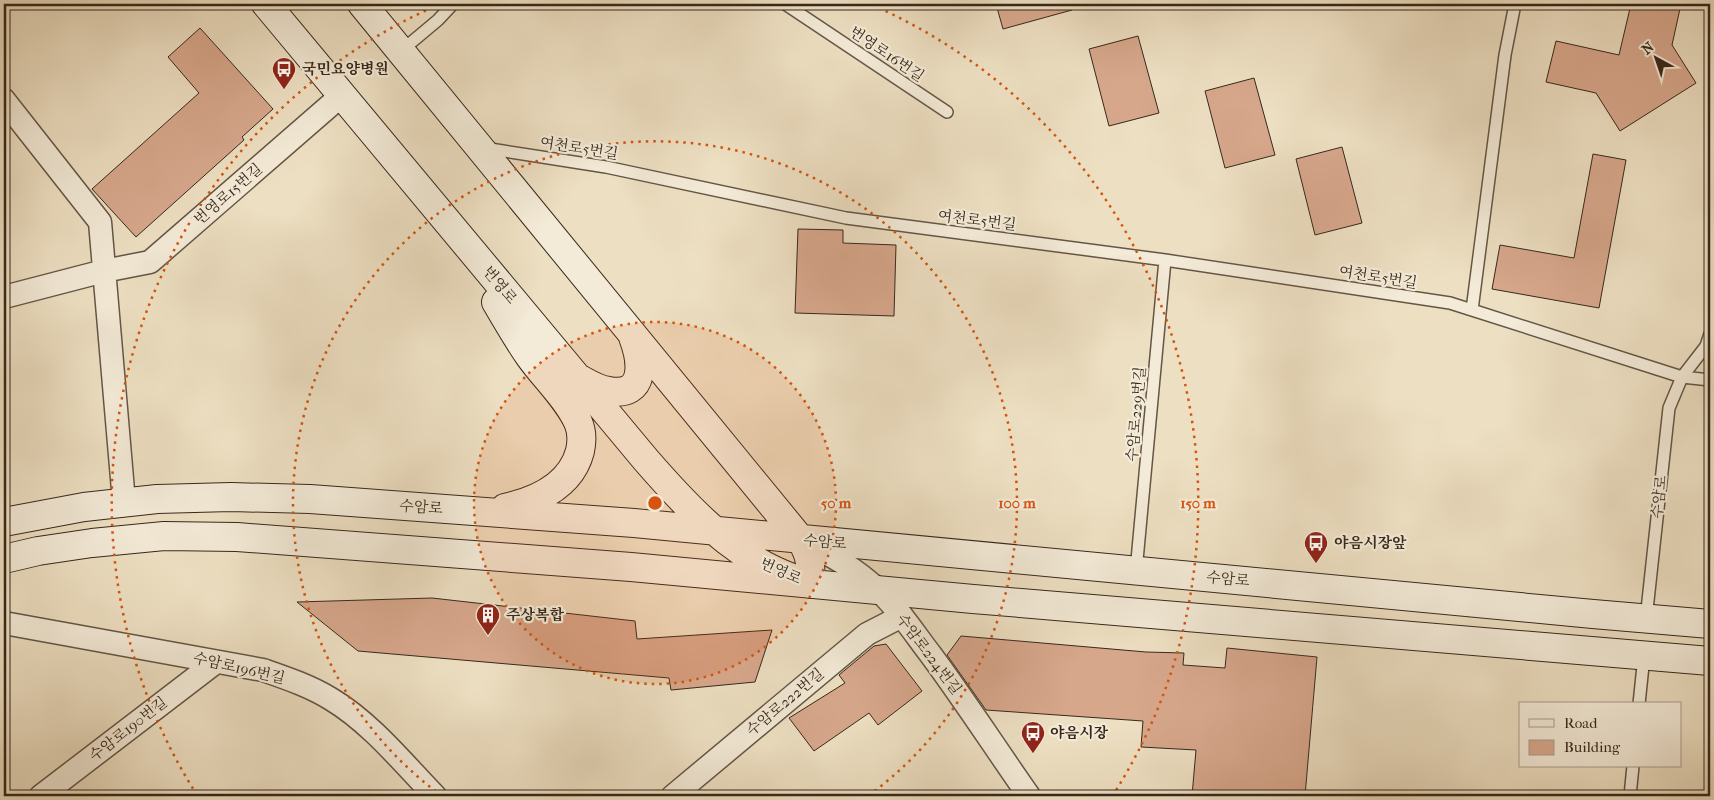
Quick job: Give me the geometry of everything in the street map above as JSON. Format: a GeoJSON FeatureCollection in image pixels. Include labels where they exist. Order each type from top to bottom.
{"type":"FeatureCollection","features":[{"type":"Feature","properties":{"kind":"main road","name":"번영로"},"geometry":{"type":"LineString","coordinates":[[266,4],[672,490],[714,531],[751,557],[782,574],[810,584],[812,565],[808,551],[801,540],[362,4]]}},
{"type":"Feature","properties":{"kind":"main road"},"geometry":{"type":"LineString","coordinates":[[452,228],[530,357],[569,407],[578,422],[581,433],[581,446],[573,468],[553,488],[540,497],[523,504],[482,512]]}},
{"type":"Feature","properties":{"kind":"main road"},"geometry":{"type":"LineString","coordinates":[[577,377],[607,391],[619,392],[631,388],[639,377],[640,368],[638,350],[632,333]]}},
{"type":"Feature","properties":{"kind":"main road","name":"수암로"},"geometry":{"type":"LineString","coordinates":[[4,522],[74,508],[157,499],[222,497],[310,499],[714,531],[1710,624]]}},
{"type":"Feature","properties":{"kind":"main road"},"geometry":{"type":"LineString","coordinates":[[4,560],[38,551],[92,543],[164,536],[237,536],[621,566],[810,584],[1710,661]]}},
{"type":"Feature","properties":{"kind":"street","name":"번영로15번길"},"geometry":{"type":"LineString","coordinates":[[4,297],[150,262],[342,95]]}},
{"type":"Feature","properties":{"kind":"street"},"geometry":{"type":"LineString","coordinates":[[4,100],[100,222],[124,502]]}},
{"type":"Feature","properties":{"kind":"street","name":"수암로224번길"},"geometry":{"type":"LineString","coordinates":[[801,540],[844,563],[879,590],[902,616],[956,689],[1029,796]]}},
{"type":"Feature","properties":{"kind":"street","name":"수암로222번길"},"geometry":{"type":"LineString","coordinates":[[673,796],[867,634],[902,616]]}},
{"type":"Feature","properties":{"kind":"street","name":"수암로196번길"},"geometry":{"type":"LineString","coordinates":[[4,623],[263,670],[291,680],[331,699],[360,721],[435,796]]}},
{"type":"Feature","properties":{"kind":"street","name":"수암로190번길"},"geometry":{"type":"LineString","coordinates":[[41,796],[216,662]]}},
{"type":"Feature","properties":{"kind":"lane"},"geometry":{"type":"LineString","coordinates":[[401,51],[438,20],[453,4]]}},
{"type":"Feature","properties":{"kind":"lane","name":"번영로16번길"},"geometry":{"type":"LineString","coordinates":[[785,4],[947,112]]}},
{"type":"Feature","properties":{"kind":"lane"},"geometry":{"type":"LineString","coordinates":[[1472,310],[1505,56],[1515,4]]}},
{"type":"Feature","properties":{"kind":"lane","name":"여천로5번길"},"geometry":{"type":"LineString","coordinates":[[480,147],[606,167],[846,218],[1165,260],[1450,303],[1682,377],[1710,380]]}},
{"type":"Feature","properties":{"kind":"lane","name":"수암로229번길"},"geometry":{"type":"LineString","coordinates":[[1136,570],[1165,260]]}},
{"type":"Feature","properties":{"kind":"lane"},"geometry":{"type":"LineString","coordinates":[[1682,377],[1706,346],[1710,334]]}},
{"type":"Feature","properties":{"kind":"lane","name":"수암로"},"geometry":{"type":"LineString","coordinates":[[1646,619],[1669,408],[1682,377]]}},
{"type":"Feature","properties":{"kind":"lane"},"geometry":{"type":"LineString","coordinates":[[1639,702],[1644,656]]}},
{"type":"Feature","properties":{"kind":"lane"},"geometry":{"type":"LineString","coordinates":[[1630,796],[1633,768]]}},
{"type":"Feature","properties":{"kind":"building"},"geometry":{"type":"Polygon","coordinates":[[[996,4],[1071,4],[1072,10],[1003,29],[996,4]]]}},
{"type":"Feature","properties":{"kind":"building"},"geometry":{"type":"Polygon","coordinates":[[[1631,4],[1681,4],[1672,45],[1696,83],[1620,131],[1596,93],[1546,82],[1556,41],[1619,55],[1631,4]]]}},
{"type":"Feature","properties":{"kind":"building"},"geometry":{"type":"Polygon","coordinates":[[[200,28],[273,109],[242,137],[244,140],[136,237],[92,189],[199,93],[168,57],[200,28]]]}},
{"type":"Feature","properties":{"kind":"building"},"geometry":{"type":"Polygon","coordinates":[[[1138,36],[1159,113],[1109,126],[1089,49],[1138,36]]]}},
{"type":"Feature","properties":{"kind":"building"},"geometry":{"type":"Polygon","coordinates":[[[1254,78],[1275,155],[1225,168],[1205,91],[1254,78]]]}},
{"type":"Feature","properties":{"kind":"building"},"geometry":{"type":"Polygon","coordinates":[[[1342,147],[1362,223],[1315,235],[1296,159],[1342,147]]]}},
{"type":"Feature","properties":{"kind":"building"},"geometry":{"type":"Polygon","coordinates":[[[1593,154],[1626,160],[1599,308],[1492,289],[1500,245],[1574,258],[1593,154]]]}},
{"type":"Feature","properties":{"kind":"building"},"geometry":{"type":"Polygon","coordinates":[[[798,229],[843,230],[843,243],[896,245],[894,316],[795,313],[798,229]]]}},
{"type":"Feature","properties":{"kind":"building","name":"주상복합"},"geometry":{"type":"Polygon","coordinates":[[[432,598],[635,621],[637,639],[772,630],[755,682],[671,690],[669,678],[358,651],[297,602],[432,598]]]}},
{"type":"Feature","properties":{"kind":"building"},"geometry":{"type":"Polygon","coordinates":[[[961,636],[1146,652],[1184,653],[1183,665],[1225,668],[1227,648],[1317,657],[1305,796],[1192,796],[1196,750],[1141,747],[1143,721],[986,710],[947,655],[961,636]]]}},
{"type":"Feature","properties":{"kind":"building"},"geometry":{"type":"Polygon","coordinates":[[[886,644],[922,691],[878,725],[869,713],[814,751],[789,718],[845,683],[839,675],[874,646],[886,644]]]}},
{"type":"Feature","properties":{"kind":"place","name":"국민요양병원"},"geometry":{"type":"Point","coordinates":[284,90]}},
{"type":"Feature","properties":{"kind":"place","name":"야음시장앞"},"geometry":{"type":"Point","coordinates":[1316,564]}},
{"type":"Feature","properties":{"kind":"place","name":"주상복합"},"geometry":{"type":"Point","coordinates":[488,636]}},
{"type":"Feature","properties":{"kind":"place","name":"야음시장"},"geometry":{"type":"Point","coordinates":[1033,754]}}]}
